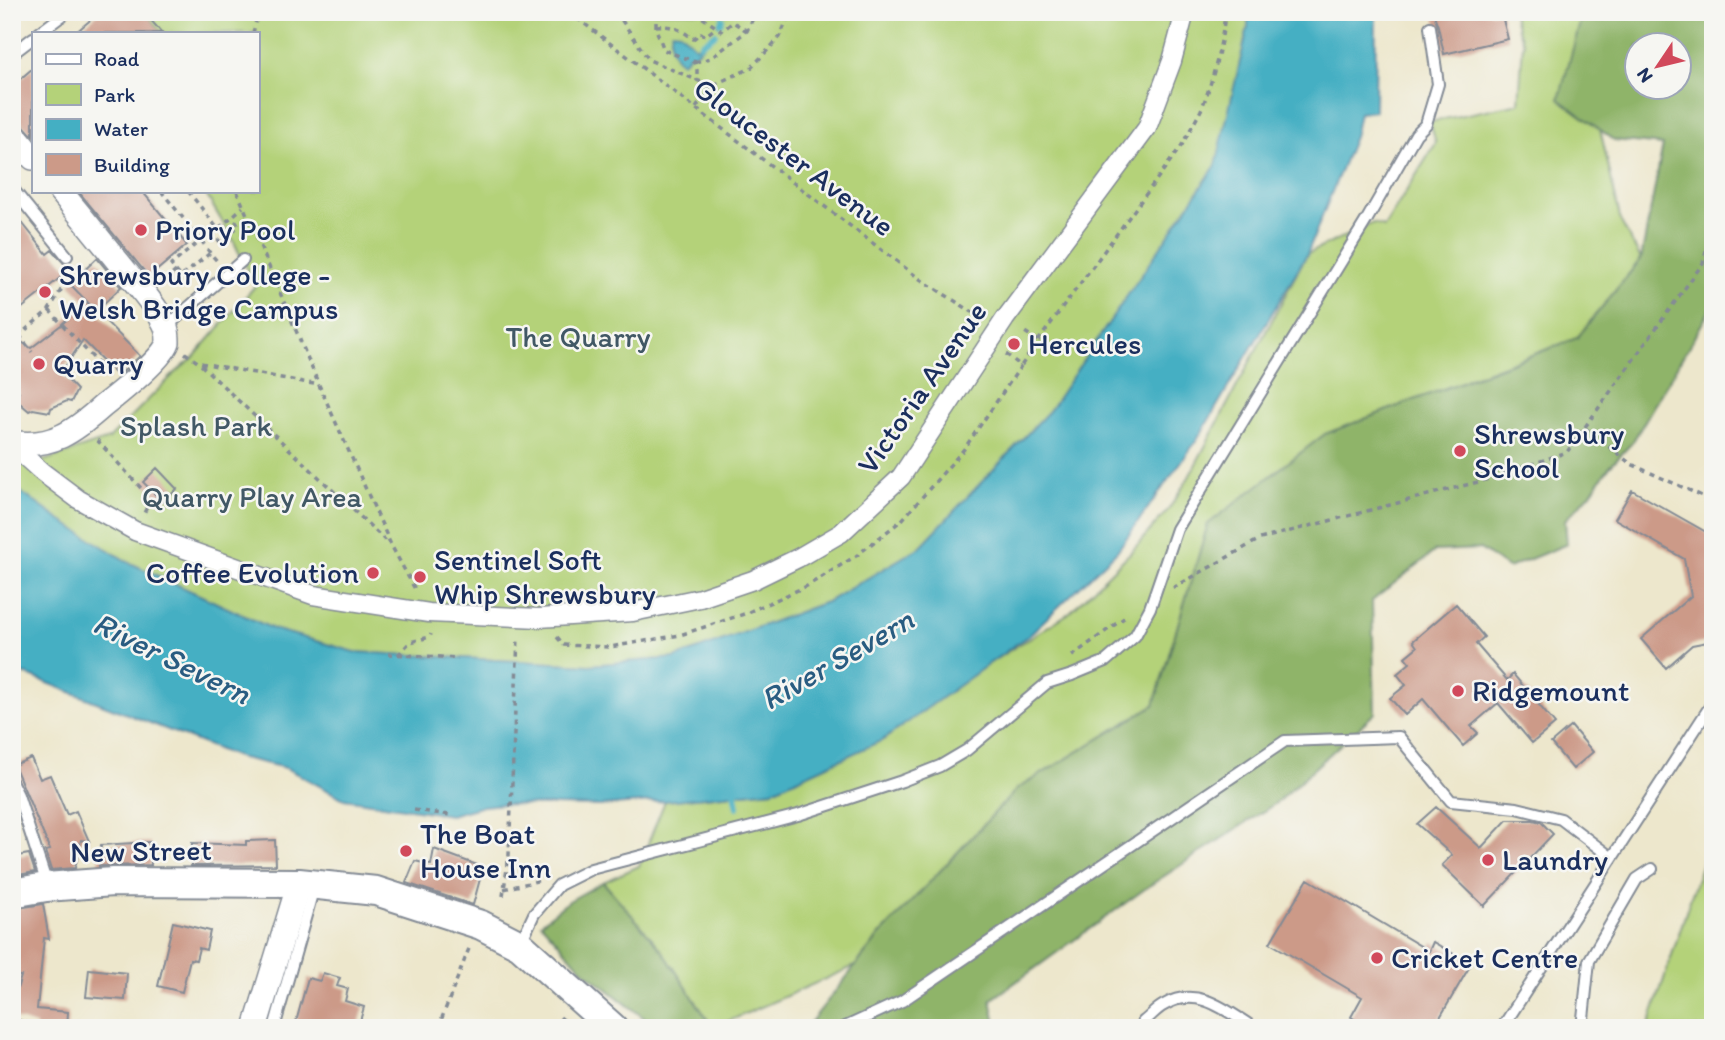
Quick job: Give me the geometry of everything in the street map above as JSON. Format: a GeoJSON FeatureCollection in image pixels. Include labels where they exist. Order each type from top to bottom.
{"type":"FeatureCollection","features":[{"type":"Feature","properties":{"kind":"street","name":"Victoria Avenue"},"geometry":{"type":"LineString","coordinates":[[12,444],[42,472],[78,499],[135,531],[313,595],[429,613],[539,618],[633,612],[699,597],[753,580],[841,533],[901,477],[998,330],[1147,128],[1172,61],[1185,12]]}},
{"type":"Feature","properties":{"kind":"street"},"geometry":{"type":"LineString","coordinates":[[14,137],[32,157]]}},
{"type":"Feature","properties":{"kind":"street"},"geometry":{"type":"LineString","coordinates":[[12,444],[46,443],[81,424],[161,354],[167,334],[150,302],[61,192]]}},
{"type":"Feature","properties":{"kind":"street","name":"New Street"},"geometry":{"type":"LineString","coordinates":[[12,893],[46,887],[113,882],[271,882],[376,891],[481,925],[520,945],[613,1028]]}},
{"type":"Feature","properties":{"kind":"street"},"geometry":{"type":"LineString","coordinates":[[256,1028],[307,884]]}},
{"type":"Feature","properties":{"kind":"lane"},"geometry":{"type":"LineString","coordinates":[[40,32],[66,12]]}},
{"type":"Feature","properties":{"kind":"lane"},"geometry":{"type":"LineString","coordinates":[[520,945],[534,914],[559,884],[591,869],[798,815],[940,766],[967,750],[1047,683],[1072,676],[1106,661],[1135,636],[1150,608],[1177,529],[1366,221],[1416,134],[1426,124],[1438,84],[1430,27]]}},
{"type":"Feature","properties":{"kind":"lane"},"geometry":{"type":"LineString","coordinates":[[12,54],[32,39]]}},
{"type":"Feature","properties":{"kind":"lane"},"geometry":{"type":"LineString","coordinates":[[12,188],[67,256]]}},
{"type":"Feature","properties":{"kind":"lane"},"geometry":{"type":"LineString","coordinates":[[167,334],[243,260]]}},
{"type":"Feature","properties":{"kind":"lane"},"geometry":{"type":"LineString","coordinates":[[1502,1028],[1713,702]]}},
{"type":"Feature","properties":{"kind":"lane"},"geometry":{"type":"LineString","coordinates":[[842,1028],[902,1001],[1285,741],[1399,737],[1451,801],[1517,808],[1560,818],[1612,858]]}},
{"type":"Feature","properties":{"kind":"lane"},"geometry":{"type":"LineString","coordinates":[[12,783],[46,887]]}},
{"type":"Feature","properties":{"kind":"lane"},"geometry":{"type":"LineString","coordinates":[[1582,1028],[1590,961],[1637,880],[1652,869]]}},
{"type":"Feature","properties":{"kind":"lane"},"geometry":{"type":"LineString","coordinates":[[274,1028],[307,884]]}},
{"type":"Feature","properties":{"kind":"lane"},"geometry":{"type":"LineString","coordinates":[[1143,1022],[1165,1004],[1185,997],[1199,997],[1254,1028]]}},
{"type":"Feature","properties":{"kind":"path"},"geometry":{"type":"LineString","coordinates":[[253,32],[258,12]]}},
{"type":"Feature","properties":{"kind":"path","name":"Gloucester Avenue"},"geometry":{"type":"LineString","coordinates":[[569,12],[920,279],[998,330]]}},
{"type":"Feature","properties":{"kind":"path"},"geometry":{"type":"LineString","coordinates":[[617,12],[649,60],[711,86]]}},
{"type":"Feature","properties":{"kind":"path"},"geometry":{"type":"LineString","coordinates":[[656,12],[656,26],[664,50],[695,62],[711,58],[747,31],[756,12]]}},
{"type":"Feature","properties":{"kind":"path"},"geometry":{"type":"LineString","coordinates":[[694,12],[722,31],[733,22],[747,31]]}},
{"type":"Feature","properties":{"kind":"path"},"geometry":{"type":"LineString","coordinates":[[696,108],[711,86],[751,68],[780,37],[790,12]]}},
{"type":"Feature","properties":{"kind":"path"},"geometry":{"type":"LineString","coordinates":[[998,330],[1021,366],[1182,145],[1201,110],[1213,74],[1225,12]]}},
{"type":"Feature","properties":{"kind":"path"},"geometry":{"type":"LineString","coordinates":[[656,26],[672,26],[693,39],[701,33],[705,36],[716,26]]}},
{"type":"Feature","properties":{"kind":"path"},"geometry":{"type":"LineString","coordinates":[[695,62],[697,80]]}},
{"type":"Feature","properties":{"kind":"path"},"geometry":{"type":"LineString","coordinates":[[163,192],[227,274]]}},
{"type":"Feature","properties":{"kind":"path"},"geometry":{"type":"LineString","coordinates":[[189,192],[218,229],[244,206]]}},
{"type":"Feature","properties":{"kind":"path"},"geometry":{"type":"LineString","coordinates":[[237,192],[319,385],[391,545],[429,613]]}},
{"type":"Feature","properties":{"kind":"path"},"geometry":{"type":"LineString","coordinates":[[210,253],[181,277],[171,265],[212,231],[220,242],[239,226],[233,216]]}},
{"type":"Feature","properties":{"kind":"path"},"geometry":{"type":"LineString","coordinates":[[1047,683],[1059,666],[1136,609],[1260,539],[1489,479],[1567,452],[1703,263],[1713,221]]}},
{"type":"Feature","properties":{"kind":"path"},"geometry":{"type":"LineString","coordinates":[[13,322],[22,333],[49,310],[67,280],[78,269],[67,256]]}},
{"type":"Feature","properties":{"kind":"path"},"geometry":{"type":"LineString","coordinates":[[162,287],[160,285],[176,271]]}},
{"type":"Feature","properties":{"kind":"path"},"geometry":{"type":"LineString","coordinates":[[49,310],[122,390]]}},
{"type":"Feature","properties":{"kind":"path"},"geometry":{"type":"LineString","coordinates":[[13,322],[32,352]]}},
{"type":"Feature","properties":{"kind":"path"},"geometry":{"type":"LineString","coordinates":[[998,330],[1038,341]]}},
{"type":"Feature","properties":{"kind":"path"},"geometry":{"type":"LineString","coordinates":[[167,334],[391,545]]}},
{"type":"Feature","properties":{"kind":"path"},"geometry":{"type":"LineString","coordinates":[[199,363],[319,385]]}},
{"type":"Feature","properties":{"kind":"path"},"geometry":{"type":"LineString","coordinates":[[81,424],[151,499]]}},
{"type":"Feature","properties":{"kind":"path"},"geometry":{"type":"LineString","coordinates":[[1585,428],[1631,464],[1713,501]]}},
{"type":"Feature","properties":{"kind":"path"},"geometry":{"type":"LineString","coordinates":[[398,655],[410,642],[430,637]]}},
{"type":"Feature","properties":{"kind":"path"},"geometry":{"type":"LineString","coordinates":[[503,896],[509,855],[518,638]]}},
{"type":"Feature","properties":{"kind":"path"},"geometry":{"type":"LineString","coordinates":[[388,654],[458,658]]}},
{"type":"Feature","properties":{"kind":"path"},"geometry":{"type":"LineString","coordinates":[[414,810],[450,815]]}},
{"type":"Feature","properties":{"kind":"path"},"geometry":{"type":"LineString","coordinates":[[438,1028],[472,941]]}},
{"type":"Feature","properties":{"kind":"green space","name":"The Quarry"},"geometry":{"type":"Polygon","coordinates":[[[144,12],[1248,12],[1248,27],[1217,165],[1049,411],[920,547],[829,601],[675,658],[589,665],[355,652],[273,629],[128,562],[60,520],[12,486],[12,473],[21,464],[34,464],[109,439],[193,358],[255,286],[233,240],[205,192],[259,192],[259,32],[161,32],[144,12]]]}},
{"type":"Feature","properties":{"kind":"green space"},"geometry":{"type":"Polygon","coordinates":[[[1512,12],[1611,12],[1600,129],[1621,222],[1641,259],[1577,338],[1467,379],[1208,524],[1154,705],[1017,789],[881,934],[855,966],[713,1028],[662,950],[603,882],[639,866],[665,801],[773,790],[883,740],[990,663],[1069,613],[1132,551],[1169,509],[1189,477],[1307,254],[1373,223],[1384,227],[1436,143],[1430,122],[1519,103],[1523,43],[1512,12]]]}},
{"type":"Feature","properties":{"kind":"green space"},"geometry":{"type":"Polygon","coordinates":[[[1583,12],[1713,12],[1713,305],[1632,443],[1565,520],[1567,544],[1508,568],[1480,549],[1435,551],[1372,601],[1375,713],[1276,803],[1149,886],[991,1000],[997,1028],[806,1028],[881,934],[1017,789],[1154,705],[1208,524],[1325,434],[1577,338],[1641,259],[1663,145],[1614,140],[1559,99],[1583,12]]]}},
{"type":"Feature","properties":{"kind":"green space"},"geometry":{"type":"Polygon","coordinates":[[[1709,842],[1713,843],[1713,1028],[1648,1028],[1709,842]]]}},
{"type":"Feature","properties":{"kind":"green space"},"geometry":{"type":"Polygon","coordinates":[[[603,882],[662,950],[713,1028],[657,1028],[584,971],[541,923],[569,901],[603,882]]]}},
{"type":"Feature","properties":{"kind":"water","name":"River Severn"},"geometry":{"type":"Polygon","coordinates":[[[1248,12],[1376,12],[1375,111],[1359,113],[1354,137],[1307,254],[1197,440],[1117,551],[1029,635],[883,740],[773,790],[600,806],[503,804],[483,806],[450,815],[344,799],[286,768],[237,757],[12,669],[12,486],[60,520],[128,562],[273,629],[355,652],[589,665],[675,658],[829,601],[920,547],[1049,411],[1216,165],[1248,27],[1248,12]]]}},
{"type":"Feature","properties":{"kind":"water"},"geometry":{"type":"Polygon","coordinates":[[[672,31],[680,32],[696,47],[700,43],[703,46],[681,62],[672,48],[672,31]]]}},
{"type":"Feature","properties":{"kind":"building"},"geometry":{"type":"Polygon","coordinates":[[[100,12],[144,12],[161,32],[76,32],[100,12]]]}},
{"type":"Feature","properties":{"kind":"building"},"geometry":{"type":"Polygon","coordinates":[[[1433,12],[1501,12],[1508,39],[1444,54],[1433,12]]]}},
{"type":"Feature","properties":{"kind":"building"},"geometry":{"type":"Polygon","coordinates":[[[32,69],[32,135],[12,113],[12,86],[32,69]]]}},
{"type":"Feature","properties":{"kind":"building","name":"Priory Pool"},"geometry":{"type":"Polygon","coordinates":[[[79,192],[143,192],[187,245],[149,277],[79,192]]]}},
{"type":"Feature","properties":{"kind":"building"},"geometry":{"type":"Polygon","coordinates":[[[12,210],[47,254],[52,250],[70,270],[12,316],[12,210]]]}},
{"type":"Feature","properties":{"kind":"building"},"geometry":{"type":"Polygon","coordinates":[[[97,258],[121,287],[96,311],[70,284],[97,258]]]}},
{"type":"Feature","properties":{"kind":"building"},"geometry":{"type":"Polygon","coordinates":[[[86,301],[140,356],[118,376],[83,340],[61,373],[77,390],[71,402],[67,401],[51,408],[50,412],[33,409],[29,411],[14,398],[19,392],[12,385],[12,336],[31,348],[86,301]]]}},
{"type":"Feature","properties":{"kind":"building"},"geometry":{"type":"Polygon","coordinates":[[[157,468],[177,489],[163,502],[143,482],[157,468]]]}},
{"type":"Feature","properties":{"kind":"building"},"geometry":{"type":"Polygon","coordinates":[[[1632,490],[1713,536],[1713,641],[1692,645],[1666,668],[1641,639],[1691,596],[1684,559],[1615,519],[1632,490]]]}},
{"type":"Feature","properties":{"kind":"building","name":"Ridgemount"},"geometry":{"type":"Polygon","coordinates":[[[1456,604],[1484,637],[1476,644],[1507,680],[1513,674],[1555,724],[1532,743],[1498,703],[1471,726],[1478,733],[1463,746],[1423,699],[1405,715],[1390,698],[1406,685],[1397,674],[1410,663],[1405,657],[1417,647],[1413,641],[1456,604]]]}},
{"type":"Feature","properties":{"kind":"building"},"geometry":{"type":"Polygon","coordinates":[[[1571,726],[1593,752],[1573,769],[1551,743],[1571,726]]]}},
{"type":"Feature","properties":{"kind":"building"},"geometry":{"type":"Polygon","coordinates":[[[31,758],[40,779],[50,775],[67,815],[76,811],[89,841],[81,840],[75,868],[51,870],[45,851],[50,850],[14,765],[31,758]]]}},
{"type":"Feature","properties":{"kind":"building","name":"Laundry"},"geometry":{"type":"Polygon","coordinates":[[[1436,807],[1481,848],[1507,820],[1541,822],[1553,834],[1484,906],[1442,865],[1452,855],[1417,824],[1436,807]]]}},
{"type":"Feature","properties":{"kind":"building"},"geometry":{"type":"Polygon","coordinates":[[[275,840],[276,865],[191,866],[192,843],[246,845],[246,841],[275,840]]]}},
{"type":"Feature","properties":{"kind":"building"},"geometry":{"type":"Polygon","coordinates":[[[150,842],[151,865],[99,866],[101,845],[150,842]]]}},
{"type":"Feature","properties":{"kind":"building"},"geometry":{"type":"Polygon","coordinates":[[[434,849],[477,865],[476,874],[480,879],[473,905],[406,883],[415,861],[431,865],[434,849]]]}},
{"type":"Feature","properties":{"kind":"building"},"geometry":{"type":"Polygon","coordinates":[[[29,854],[35,872],[12,876],[12,857],[29,854]]]}},
{"type":"Feature","properties":{"kind":"building","name":"Cricket Centre"},"geometry":{"type":"Polygon","coordinates":[[[1308,879],[1429,951],[1433,942],[1471,964],[1435,1026],[1423,1018],[1417,1028],[1369,1028],[1351,1017],[1362,997],[1270,943],[1308,879]]]}},
{"type":"Feature","properties":{"kind":"building"},"geometry":{"type":"Polygon","coordinates":[[[43,904],[49,939],[44,938],[37,1009],[68,1012],[67,1028],[36,1028],[36,1025],[12,1018],[12,1006],[21,976],[12,975],[12,909],[43,904]]]}},
{"type":"Feature","properties":{"kind":"building"},"geometry":{"type":"Polygon","coordinates":[[[173,922],[210,931],[206,950],[199,948],[196,960],[190,959],[182,992],[158,986],[173,922]]]}},
{"type":"Feature","properties":{"kind":"building"},"geometry":{"type":"Polygon","coordinates":[[[89,969],[127,973],[125,1000],[86,997],[89,969]]]}},
{"type":"Feature","properties":{"kind":"building"},"geometry":{"type":"Polygon","coordinates":[[[323,973],[340,978],[337,986],[348,989],[345,1001],[364,1007],[358,1028],[300,1028],[301,1023],[296,1022],[308,978],[320,981],[323,973]]]}},
{"type":"Feature","properties":{"kind":"waterway"},"geometry":{"type":"LineString","coordinates":[[720,24],[722,19]]}},
{"type":"Feature","properties":{"kind":"waterway"},"geometry":{"type":"LineString","coordinates":[[701,44],[715,34]]}},
{"type":"Feature","properties":{"kind":"waterway"},"geometry":{"type":"LineString","coordinates":[[734,788],[737,807]]}},
{"type":"Feature","properties":{"kind":"place","name":"Priory Pool"},"geometry":{"type":"Point","coordinates":[141,230]}},
{"type":"Feature","properties":{"kind":"place","name":"Shrewsbury College - Welsh Bridge Campus"},"geometry":{"type":"Point","coordinates":[45,292]}},
{"type":"Feature","properties":{"kind":"place","name":"Hercules"},"geometry":{"type":"Point","coordinates":[1014,344]}},
{"type":"Feature","properties":{"kind":"place","name":"Quarry"},"geometry":{"type":"Point","coordinates":[39,364]}},
{"type":"Feature","properties":{"kind":"place","name":"Shrewsbury School"},"geometry":{"type":"Point","coordinates":[1460,451]}},
{"type":"Feature","properties":{"kind":"place","name":"Coffee Evolution"},"geometry":{"type":"Point","coordinates":[373,573]}},
{"type":"Feature","properties":{"kind":"place","name":"Sentinel Soft Whip Shrewsbury"},"geometry":{"type":"Point","coordinates":[420,577]}},
{"type":"Feature","properties":{"kind":"place","name":"Ridgemount"},"geometry":{"type":"Point","coordinates":[1458,691]}},
{"type":"Feature","properties":{"kind":"place","name":"The Boat House Inn"},"geometry":{"type":"Point","coordinates":[406,851]}},
{"type":"Feature","properties":{"kind":"place","name":"Laundry"},"geometry":{"type":"Point","coordinates":[1488,860]}},
{"type":"Feature","properties":{"kind":"place","name":"Cricket Centre"},"geometry":{"type":"Point","coordinates":[1377,958]}},
{"type":"Feature","properties":{"kind":"park label","name":"Splash Park"},"geometry":{"type":"Point","coordinates":[196,426]}},
{"type":"Feature","properties":{"kind":"park label","name":"Quarry Play Area"},"geometry":{"type":"Point","coordinates":[252,497]}}]}
